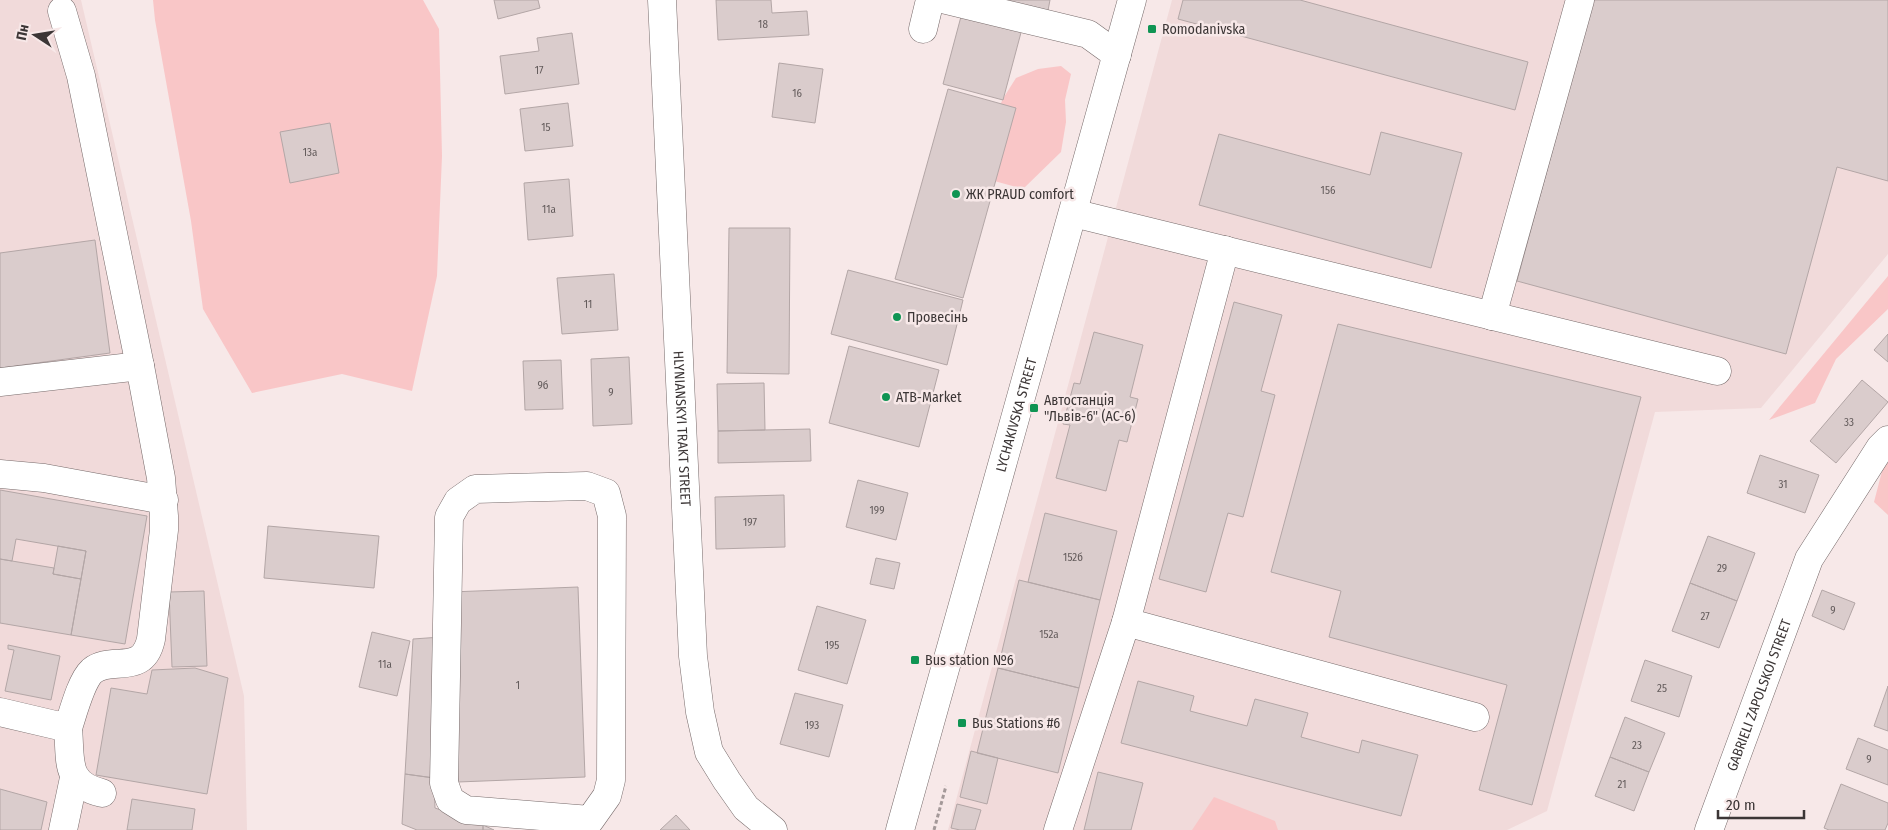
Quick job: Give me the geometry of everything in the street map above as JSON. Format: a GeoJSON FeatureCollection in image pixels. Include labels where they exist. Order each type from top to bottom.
{"type":"FeatureCollection","features":[{"type":"Feature","properties":{"kind":"main road","name":"HLYNIANSKYI TRAKT STREET"},"geometry":{"type":"LineString","coordinates":[[662,0],[693,656],[700,712],[710,752],[726,781],[746,808],[773,830]]}},
{"type":"Feature","properties":{"kind":"main road"},"geometry":{"type":"LineString","coordinates":[[923,29],[930,0]]}},
{"type":"Feature","properties":{"kind":"main road"},"geometry":{"type":"LineString","coordinates":[[946,0],[1088,34],[1117,55]]}},
{"type":"Feature","properties":{"kind":"main road","name":"LYCHAKIVSKA STREET"},"geometry":{"type":"LineString","coordinates":[[900,830],[1132,0]]}},
{"type":"Feature","properties":{"kind":"main road"},"geometry":{"type":"LineString","coordinates":[[1492,316],[1580,0]]}},
{"type":"Feature","properties":{"kind":"main road"},"geometry":{"type":"LineString","coordinates":[[62,10],[81,76],[140,366],[164,500],[164,530],[149,646],[140,657],[131,663],[101,666],[91,672],[85,682],[68,728],[74,778],[63,830]]}},
{"type":"Feature","properties":{"kind":"main road"},"geometry":{"type":"LineString","coordinates":[[1073,213],[1717,371]]}},
{"type":"Feature","properties":{"kind":"main road"},"geometry":{"type":"LineString","coordinates":[[1058,830],[1126,622],[1225,250]]}},
{"type":"Feature","properties":{"kind":"main road"},"geometry":{"type":"LineString","coordinates":[[0,382],[140,366]]}},
{"type":"Feature","properties":{"kind":"main road","name":"GABRIELI ZAPOLSKOI STREET"},"geometry":{"type":"LineString","coordinates":[[1709,830],[1809,560],[1880,448],[1888,440]]}},
{"type":"Feature","properties":{"kind":"main road"},"geometry":{"type":"LineString","coordinates":[[0,474],[44,478],[164,500]]}},
{"type":"Feature","properties":{"kind":"main road"},"geometry":{"type":"LineString","coordinates":[[587,486],[606,493],[612,516],[611,780],[607,796],[594,825],[466,810],[450,800],[444,783],[449,517],[458,500],[475,489],[587,486]]}},
{"type":"Feature","properties":{"kind":"main road"},"geometry":{"type":"LineString","coordinates":[[1126,622],[1475,717]]}},
{"type":"Feature","properties":{"kind":"main road"},"geometry":{"type":"LineString","coordinates":[[0,712],[68,728]]}},
{"type":"Feature","properties":{"kind":"main road"},"geometry":{"type":"LineString","coordinates":[[74,778],[82,786],[102,793]]}},
{"type":"Feature","properties":{"kind":"path"},"geometry":{"type":"LineString","coordinates":[[934,830],[946,786]]}},
{"type":"Feature","properties":{"kind":"shaded area"},"geometry":{"type":"Polygon","coordinates":[[[0,0],[81,0],[244,696],[247,830],[0,830],[0,0]]]}},
{"type":"Feature","properties":{"kind":"shaded area"},"geometry":{"type":"Polygon","coordinates":[[[153,0],[423,0],[439,29],[442,156],[437,276],[412,391],[342,374],[252,393],[203,309],[191,221],[153,0]]]}},
{"type":"Feature","properties":{"kind":"shaded area"},"geometry":{"type":"Polygon","coordinates":[[[1172,0],[1888,0],[1888,254],[1761,408],[1655,412],[1547,811],[1507,830],[948,830],[1172,0]]]}},
{"type":"Feature","properties":{"kind":"shaded area"},"geometry":{"type":"Polygon","coordinates":[[[1061,66],[1071,74],[1065,100],[1066,122],[1061,152],[1023,189],[987,179],[991,123],[1016,78],[1038,69],[1061,66]]]}},
{"type":"Feature","properties":{"kind":"shaded area"},"geometry":{"type":"Polygon","coordinates":[[[1888,276],[1888,309],[1836,359],[1815,403],[1769,420],[1888,276]]]}},
{"type":"Feature","properties":{"kind":"shaded area"},"geometry":{"type":"Polygon","coordinates":[[[1888,448],[1888,515],[1874,502],[1888,448]]]}},
{"type":"Feature","properties":{"kind":"shaded area"},"geometry":{"type":"Polygon","coordinates":[[[1214,797],[1275,821],[1278,830],[1192,830],[1214,797]]]}},
{"type":"Feature","properties":{"kind":"building"},"geometry":{"type":"Polygon","coordinates":[[[494,0],[538,0],[540,8],[498,19],[494,0]]]}},
{"type":"Feature","properties":{"kind":"building"},"geometry":{"type":"Polygon","coordinates":[[[716,0],[771,0],[772,13],[807,11],[809,35],[718,40],[716,0]]]}},
{"type":"Feature","properties":{"kind":"building"},"geometry":{"type":"Polygon","coordinates":[[[1004,0],[1050,0],[1046,21],[1004,0]]]}},
{"type":"Feature","properties":{"kind":"building"},"geometry":{"type":"Polygon","coordinates":[[[1183,0],[1300,0],[1528,62],[1515,110],[1178,19],[1183,0]]]}},
{"type":"Feature","properties":{"kind":"building"},"geometry":{"type":"Polygon","coordinates":[[[1593,0],[1888,0],[1888,181],[1837,167],[1786,354],[1517,281],[1593,0]]]}},
{"type":"Feature","properties":{"kind":"building"},"geometry":{"type":"Polygon","coordinates":[[[963,9],[1023,25],[1003,100],[943,84],[963,9]]]}},
{"type":"Feature","properties":{"kind":"building"},"geometry":{"type":"Polygon","coordinates":[[[572,33],[579,84],[505,94],[500,56],[539,51],[537,38],[572,33]]]}},
{"type":"Feature","properties":{"kind":"building"},"geometry":{"type":"Polygon","coordinates":[[[779,63],[823,69],[815,123],[772,117],[779,63]]]}},
{"type":"Feature","properties":{"kind":"building","name":"ЖК PRAUD comfort"},"geometry":{"type":"Polygon","coordinates":[[[948,89],[1016,108],[963,298],[895,279],[948,89]]]}},
{"type":"Feature","properties":{"kind":"building"},"geometry":{"type":"Polygon","coordinates":[[[568,103],[573,146],[525,151],[520,109],[568,103]]]}},
{"type":"Feature","properties":{"kind":"building"},"geometry":{"type":"Polygon","coordinates":[[[330,123],[339,173],[290,183],[280,132],[330,123]]]}},
{"type":"Feature","properties":{"kind":"building"},"geometry":{"type":"Polygon","coordinates":[[[1381,132],[1462,153],[1431,268],[1199,205],[1219,134],[1370,175],[1381,132]]]}},
{"type":"Feature","properties":{"kind":"building"},"geometry":{"type":"Polygon","coordinates":[[[569,179],[573,236],[528,240],[524,183],[569,179]]]}},
{"type":"Feature","properties":{"kind":"building"},"geometry":{"type":"Polygon","coordinates":[[[729,228],[790,228],[789,374],[727,373],[729,228]]]}},
{"type":"Feature","properties":{"kind":"building"},"geometry":{"type":"Polygon","coordinates":[[[95,240],[110,353],[0,368],[0,253],[95,240]]]}},
{"type":"Feature","properties":{"kind":"building","name":"Провесінь"},"geometry":{"type":"Polygon","coordinates":[[[848,270],[963,300],[947,365],[831,334],[848,270]]]}},
{"type":"Feature","properties":{"kind":"building"},"geometry":{"type":"Polygon","coordinates":[[[614,274],[618,330],[562,334],[557,278],[614,274]]]}},
{"type":"Feature","properties":{"kind":"building"},"geometry":{"type":"Polygon","coordinates":[[[1234,302],[1282,315],[1261,391],[1275,395],[1243,517],[1228,513],[1206,592],[1159,579],[1234,302]]]}},
{"type":"Feature","properties":{"kind":"building"},"geometry":{"type":"Polygon","coordinates":[[[1338,324],[1641,397],[1532,805],[1479,790],[1507,685],[1329,637],[1341,591],[1271,572],[1338,324]]]}},
{"type":"Feature","properties":{"kind":"building"},"geometry":{"type":"Polygon","coordinates":[[[1094,332],[1143,345],[1130,397],[1138,399],[1127,442],[1119,440],[1106,491],[1056,478],[1070,425],[1063,424],[1074,383],[1080,384],[1094,332]]]}},
{"type":"Feature","properties":{"kind":"building"},"geometry":{"type":"Polygon","coordinates":[[[1888,334],[1888,362],[1874,350],[1888,334]]]}},
{"type":"Feature","properties":{"kind":"building"},"geometry":{"type":"Polygon","coordinates":[[[849,346],[939,370],[919,447],[829,423],[849,346]]]}},
{"type":"Feature","properties":{"kind":"building"},"geometry":{"type":"Polygon","coordinates":[[[629,357],[632,424],[593,426],[591,359],[629,357]]]}},
{"type":"Feature","properties":{"kind":"building"},"geometry":{"type":"Polygon","coordinates":[[[561,360],[563,409],[525,410],[523,361],[561,360]]]}},
{"type":"Feature","properties":{"kind":"building"},"geometry":{"type":"Polygon","coordinates":[[[1862,380],[1888,402],[1836,463],[1810,441],[1862,380]]]}},
{"type":"Feature","properties":{"kind":"building"},"geometry":{"type":"Polygon","coordinates":[[[764,383],[765,430],[718,431],[717,384],[764,383]]]}},
{"type":"Feature","properties":{"kind":"building"},"geometry":{"type":"Polygon","coordinates":[[[810,429],[811,461],[718,463],[718,431],[810,429]]]}},
{"type":"Feature","properties":{"kind":"building"},"geometry":{"type":"Polygon","coordinates":[[[1760,455],[1819,475],[1805,513],[1747,493],[1760,455]]]}},
{"type":"Feature","properties":{"kind":"building"},"geometry":{"type":"Polygon","coordinates":[[[858,480],[908,493],[896,540],[846,527],[858,480]]]}},
{"type":"Feature","properties":{"kind":"building"},"geometry":{"type":"Polygon","coordinates":[[[0,490],[147,516],[125,644],[71,635],[86,551],[16,539],[12,561],[0,559],[0,490]]]}},
{"type":"Feature","properties":{"kind":"building"},"geometry":{"type":"Polygon","coordinates":[[[784,495],[785,547],[716,549],[715,497],[784,495]]]}},
{"type":"Feature","properties":{"kind":"building"},"geometry":{"type":"Polygon","coordinates":[[[1045,513],[1117,531],[1100,600],[1028,582],[1045,513]]]}},
{"type":"Feature","properties":{"kind":"building"},"geometry":{"type":"Polygon","coordinates":[[[268,526],[379,536],[374,588],[264,578],[268,526]]]}},
{"type":"Feature","properties":{"kind":"building"},"geometry":{"type":"Polygon","coordinates":[[[1708,536],[1755,553],[1737,601],[1690,583],[1708,536]]]}},
{"type":"Feature","properties":{"kind":"building"},"geometry":{"type":"Polygon","coordinates":[[[58,546],[86,551],[81,579],[53,574],[58,546]]]}},
{"type":"Feature","properties":{"kind":"building"},"geometry":{"type":"Polygon","coordinates":[[[876,558],[900,563],[894,589],[870,584],[876,558]]]}},
{"type":"Feature","properties":{"kind":"building"},"geometry":{"type":"Polygon","coordinates":[[[0,559],[54,568],[53,574],[81,579],[71,635],[0,623],[0,559]]]}},
{"type":"Feature","properties":{"kind":"building"},"geometry":{"type":"Polygon","coordinates":[[[1019,580],[1100,600],[1079,688],[998,668],[1019,580]]]}},
{"type":"Feature","properties":{"kind":"building"},"geometry":{"type":"Polygon","coordinates":[[[1690,583],[1737,601],[1719,648],[1672,631],[1690,583]]]}},
{"type":"Feature","properties":{"kind":"building"},"geometry":{"type":"Polygon","coordinates":[[[578,587],[585,777],[458,782],[451,592],[578,587]]]}},
{"type":"Feature","properties":{"kind":"building"},"geometry":{"type":"Polygon","coordinates":[[[1822,590],[1855,603],[1844,630],[1812,616],[1822,590]]]}},
{"type":"Feature","properties":{"kind":"building"},"geometry":{"type":"Polygon","coordinates":[[[204,591],[207,666],[172,667],[169,592],[204,591]]]}},
{"type":"Feature","properties":{"kind":"building"},"geometry":{"type":"Polygon","coordinates":[[[817,606],[866,620],[847,684],[798,670],[817,606]]]}},
{"type":"Feature","properties":{"kind":"building"},"geometry":{"type":"Polygon","coordinates":[[[372,632],[410,641],[397,696],[359,687],[372,632]]]}},
{"type":"Feature","properties":{"kind":"building"},"geometry":{"type":"Polygon","coordinates":[[[441,637],[434,778],[405,774],[413,639],[441,637]]]}},
{"type":"Feature","properties":{"kind":"building"},"geometry":{"type":"Polygon","coordinates":[[[8,645],[60,656],[51,700],[5,691],[14,650],[8,649],[8,645]]]}},
{"type":"Feature","properties":{"kind":"building"},"geometry":{"type":"Polygon","coordinates":[[[1645,660],[1692,676],[1679,717],[1631,701],[1645,660]]]}},
{"type":"Feature","properties":{"kind":"building"},"geometry":{"type":"Polygon","coordinates":[[[195,668],[228,678],[207,794],[96,775],[111,688],[147,694],[152,670],[195,668]]]}},
{"type":"Feature","properties":{"kind":"building"},"geometry":{"type":"Polygon","coordinates":[[[998,668],[1079,688],[1058,773],[977,753],[998,668]]]}},
{"type":"Feature","properties":{"kind":"building"},"geometry":{"type":"Polygon","coordinates":[[[1138,681],[1194,696],[1190,711],[1247,726],[1255,699],[1308,713],[1301,737],[1359,753],[1362,740],[1418,755],[1401,816],[1121,743],[1138,681]]]}},
{"type":"Feature","properties":{"kind":"building"},"geometry":{"type":"Polygon","coordinates":[[[1888,686],[1888,731],[1874,726],[1888,686]]]}},
{"type":"Feature","properties":{"kind":"building"},"geometry":{"type":"Polygon","coordinates":[[[795,693],[843,705],[829,757],[780,744],[795,693]]]}},
{"type":"Feature","properties":{"kind":"building"},"geometry":{"type":"Polygon","coordinates":[[[1625,717],[1665,733],[1649,772],[1610,757],[1625,717]]]}},
{"type":"Feature","properties":{"kind":"building"},"geometry":{"type":"Polygon","coordinates":[[[1858,738],[1888,750],[1888,785],[1846,769],[1858,738]]]}},
{"type":"Feature","properties":{"kind":"building"},"geometry":{"type":"Polygon","coordinates":[[[971,751],[998,758],[987,804],[960,797],[971,751]]]}},
{"type":"Feature","properties":{"kind":"building"},"geometry":{"type":"Polygon","coordinates":[[[1610,757],[1649,772],[1634,811],[1595,796],[1610,757]]]}},
{"type":"Feature","properties":{"kind":"building"},"geometry":{"type":"Polygon","coordinates":[[[1098,772],[1143,783],[1131,830],[1084,830],[1098,772]]]}},
{"type":"Feature","properties":{"kind":"building"},"geometry":{"type":"Polygon","coordinates":[[[405,774],[434,778],[435,808],[483,825],[483,830],[417,830],[402,824],[405,774]]]}},
{"type":"Feature","properties":{"kind":"building"},"geometry":{"type":"Polygon","coordinates":[[[1841,784],[1888,803],[1888,823],[1885,830],[1829,830],[1824,828],[1841,784]]]}},
{"type":"Feature","properties":{"kind":"building"},"geometry":{"type":"Polygon","coordinates":[[[0,789],[47,802],[41,830],[0,830],[0,789]]]}},
{"type":"Feature","properties":{"kind":"building"},"geometry":{"type":"Polygon","coordinates":[[[132,799],[195,809],[192,830],[127,830],[132,799]]]}},
{"type":"Feature","properties":{"kind":"building"},"geometry":{"type":"Polygon","coordinates":[[[957,804],[981,810],[975,830],[951,828],[957,804]]]}},
{"type":"Feature","properties":{"kind":"building"},"geometry":{"type":"Polygon","coordinates":[[[676,815],[690,830],[660,830],[676,815]]]}},
{"type":"Feature","properties":{"kind":"building"},"geometry":{"type":"Polygon","coordinates":[[[483,825],[494,830],[483,830],[483,825]]]}},
{"type":"Feature","properties":{"kind":"place","name":"Romodanivska"},"geometry":{"type":"Point","coordinates":[1152,29]}},
{"type":"Feature","properties":{"kind":"place","name":"ЖК PRAUD comfort"},"geometry":{"type":"Point","coordinates":[956,194]}},
{"type":"Feature","properties":{"kind":"place","name":"Провесінь"},"geometry":{"type":"Point","coordinates":[897,317]}},
{"type":"Feature","properties":{"kind":"place","name":"ATB-Market"},"geometry":{"type":"Point","coordinates":[886,397]}},
{"type":"Feature","properties":{"kind":"place","name":"Автостанція \"Львів-6\" (АС-6)"},"geometry":{"type":"Point","coordinates":[1034,408]}},
{"type":"Feature","properties":{"kind":"place","name":"Bus station №6"},"geometry":{"type":"Point","coordinates":[915,660]}},
{"type":"Feature","properties":{"kind":"place","name":"Bus Stations #6"},"geometry":{"type":"Point","coordinates":[962,723]}}]}
